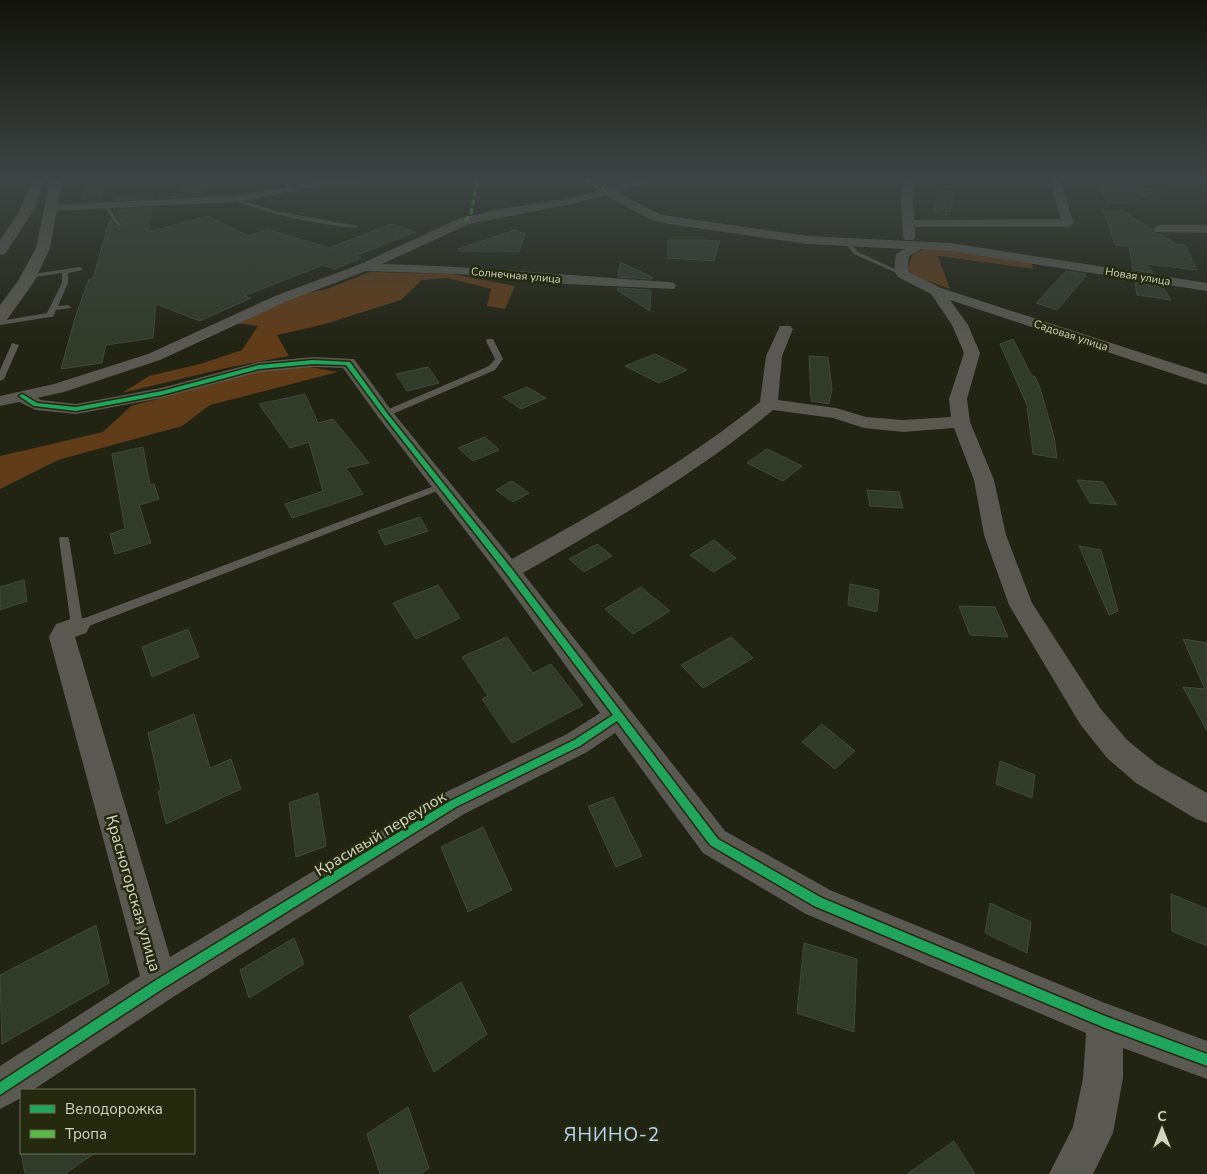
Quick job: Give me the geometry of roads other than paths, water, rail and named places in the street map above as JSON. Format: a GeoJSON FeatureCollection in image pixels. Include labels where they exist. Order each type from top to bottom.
{"type":"FeatureCollection","features":[{"type":"Feature","properties":{"kind":"main road"},"geometry":{"type":"LineString","coordinates":[[0,251],[11,235]]}},
{"type":"Feature","properties":{"kind":"main road"},"geometry":{"type":"LineString","coordinates":[[0,317],[30,276],[43,248],[46,235]]}},
{"type":"Feature","properties":{"kind":"street"},"geometry":{"type":"LineString","coordinates":[[11,398],[58,388],[154,357],[280,299],[363,268],[435,235]]}},
{"type":"Feature","properties":{"kind":"street","name":"Новая улица"},"geometry":{"type":"LineString","coordinates":[[772,235],[808,240],[950,247],[1207,287]]}},
{"type":"Feature","properties":{"kind":"street"},"geometry":{"type":"LineString","coordinates":[[903,274],[901,265],[903,254],[920,245],[908,235]]}},
{"type":"Feature","properties":{"kind":"street","name":"Солнечная улица"},"geometry":{"type":"LineString","coordinates":[[363,268],[455,270],[531,275],[566,280],[669,286]]}},
{"type":"Feature","properties":{"kind":"street","name":"Садовая улица"},"geometry":{"type":"LineString","coordinates":[[903,274],[936,291],[1207,380]]}},
{"type":"Feature","properties":{"kind":"street"},"geometry":{"type":"LineString","coordinates":[[936,291],[960,325],[972,353],[958,399],[961,422],[984,480],[996,535],[1022,605],[1090,716],[1117,750],[1147,774],[1207,809]]}},
{"type":"Feature","properties":{"kind":"street"},"geometry":{"type":"LineString","coordinates":[[509,571],[655,486],[743,426],[769,404],[774,356],[785,329]]}},
{"type":"Feature","properties":{"kind":"street"},"geometry":{"type":"LineString","coordinates":[[11,398],[36,405],[76,409],[162,393],[259,367],[313,362],[348,363],[385,414],[509,571],[714,842],[818,902],[1105,1022],[1207,1060]]}},
{"type":"Feature","properties":{"kind":"street"},"geometry":{"type":"LineString","coordinates":[[1183,372],[1207,396]]}},
{"type":"Feature","properties":{"kind":"street"},"geometry":{"type":"LineString","coordinates":[[769,404],[836,413],[864,422],[903,426],[961,422]]}},
{"type":"Feature","properties":{"kind":"street","name":"Красногорская улица"},"geometry":{"type":"LineString","coordinates":[[0,1089],[160,984],[62,636],[65,631],[77,626]]}},
{"type":"Feature","properties":{"kind":"street","name":"Красивый переулок"},"geometry":{"type":"LineString","coordinates":[[160,984],[453,804],[577,743],[619,715]]}},
{"type":"Feature","properties":{"kind":"street"},"geometry":{"type":"LineString","coordinates":[[1070,1174],[1092,1133],[1103,1078],[1105,1022]]}},
{"type":"Feature","properties":{"kind":"lane"},"geometry":{"type":"LineString","coordinates":[[848,242],[856,254],[903,274]]}},
{"type":"Feature","properties":{"kind":"lane"},"geometry":{"type":"LineString","coordinates":[[30,276],[80,269]]}},
{"type":"Feature","properties":{"kind":"lane"},"geometry":{"type":"LineString","coordinates":[[0,323],[50,315],[65,283],[65,271]]}},
{"type":"Feature","properties":{"kind":"lane"},"geometry":{"type":"LineString","coordinates":[[54,308],[68,306]]}},
{"type":"Feature","properties":{"kind":"lane"},"geometry":{"type":"LineString","coordinates":[[385,414],[492,368],[499,359],[490,341]]}},
{"type":"Feature","properties":{"kind":"lane"},"geometry":{"type":"LineString","coordinates":[[0,379],[15,345]]}},
{"type":"Feature","properties":{"kind":"lane"},"geometry":{"type":"LineString","coordinates":[[64,539],[77,626],[442,486]]}},
{"type":"Feature","properties":{"kind":"district","name":"ЯНИНО-2"},"geometry":{"type":"Point","coordinates":[612,1134]}}]}
